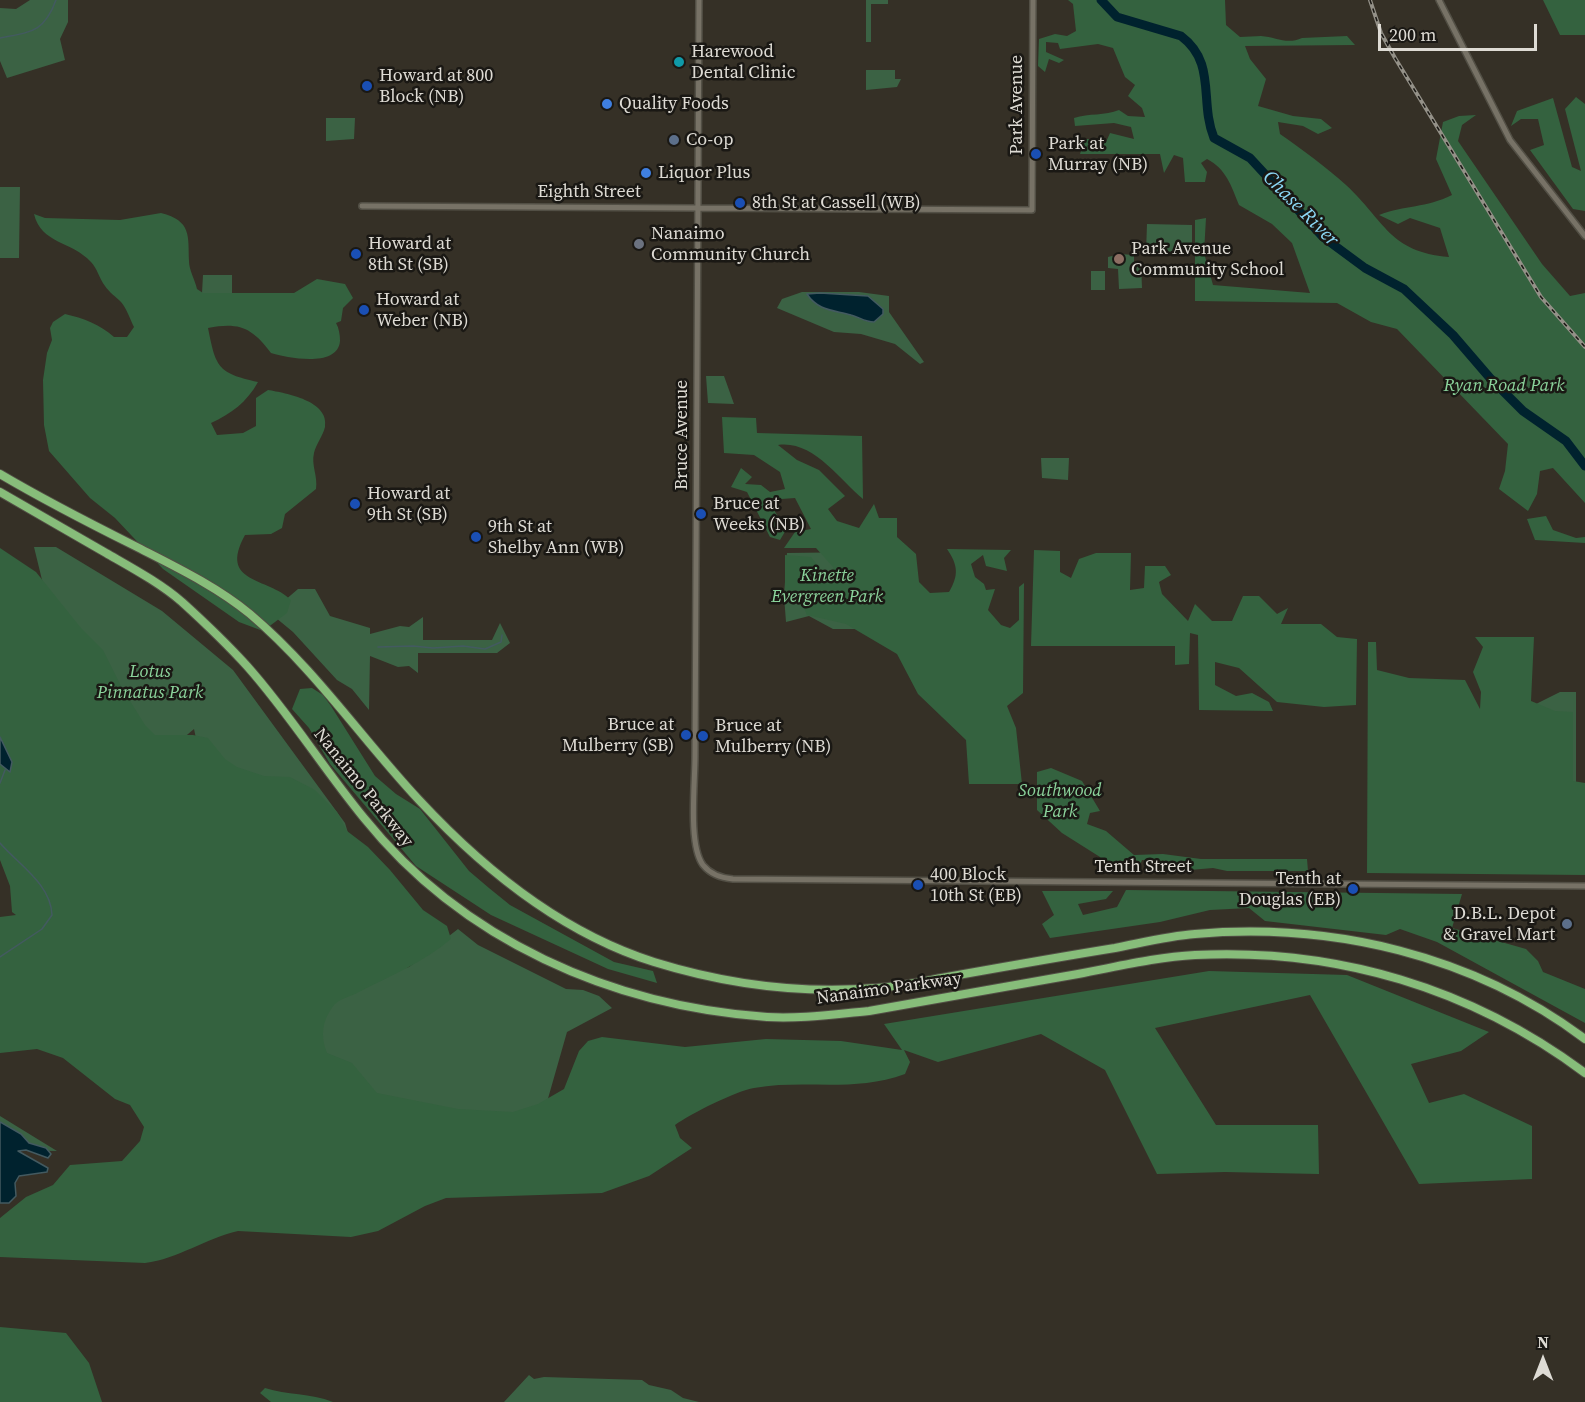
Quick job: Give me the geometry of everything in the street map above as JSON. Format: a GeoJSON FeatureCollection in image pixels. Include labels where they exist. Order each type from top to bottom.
{"type":"FeatureCollection","features":[{"type":"Feature","properties":{"kind":"highway","name":"Nanaimo Parkway"},"geometry":{"type":"LineString","coordinates":[[0,474],[40,498],[190,574],[247,611],[303,663],[418,799],[477,859],[544,908],[592,938],[652,962],[706,975],[800,990],[878,988],[1192,934],[1268,931],[1314,934],[1409,952],[1460,970],[1517,996],[1585,1039]]}},
{"type":"Feature","properties":{"kind":"highway","name":"Nanaimo Parkway"},"geometry":{"type":"LineString","coordinates":[[0,492],[131,567],[180,600],[247,666],[365,819],[398,856],[463,912],[516,945],[573,974],[620,991],[689,1008],[770,1017],[818,1016],[868,1011],[1193,955],[1298,957],[1353,966],[1411,981],[1461,999],[1507,1022],[1554,1050],[1585,1073]]}},
{"type":"Feature","properties":{"kind":"street","name":"Bruce Avenue"},"geometry":{"type":"LineString","coordinates":[[699,0],[695,828],[696,849],[705,867]]}},
{"type":"Feature","properties":{"kind":"street","name":"Park Avenue"},"geometry":{"type":"LineString","coordinates":[[1032,210],[1033,0]]}},
{"type":"Feature","properties":{"kind":"street"},"geometry":{"type":"LineString","coordinates":[[1439,0],[1510,140],[1585,236]]}},
{"type":"Feature","properties":{"kind":"street","name":"Eighth Street"},"geometry":{"type":"LineString","coordinates":[[362,206],[1032,210]]}},
{"type":"Feature","properties":{"kind":"street","name":"Tenth Street"},"geometry":{"type":"LineString","coordinates":[[705,867],[716,875],[733,879],[1585,886]]}},
{"type":"Feature","properties":{"kind":"green space"},"geometry":{"type":"Polygon","coordinates":[[[30,0],[68,0],[68,22],[60,39],[65,60],[7,78],[0,61],[0,8],[16,9],[30,0]]]}},
{"type":"Feature","properties":{"kind":"green space"},"geometry":{"type":"Polygon","coordinates":[[[866,0],[888,0],[888,4],[871,4],[871,42],[866,42],[866,0]]]}},
{"type":"Feature","properties":{"kind":"green space","name":"Ryan Road Park"},"geometry":{"type":"Polygon","coordinates":[[[1068,0],[1225,0],[1226,25],[1240,37],[1261,36],[1291,41],[1302,38],[1347,36],[1355,45],[1245,46],[1250,59],[1266,79],[1258,106],[1293,116],[1321,119],[1332,128],[1318,134],[1303,126],[1278,122],[1280,134],[1346,185],[1400,242],[1429,254],[1449,257],[1440,228],[1410,218],[1398,224],[1379,215],[1452,195],[1436,159],[1443,122],[1459,116],[1476,115],[1462,125],[1458,141],[1542,264],[1570,296],[1585,293],[1585,503],[1553,468],[1540,471],[1537,494],[1528,511],[1499,489],[1505,471],[1508,444],[1397,329],[1371,322],[1337,303],[1195,301],[1195,220],[1206,218],[1204,253],[1213,285],[1310,293],[1292,243],[1272,224],[1239,205],[1230,184],[1214,163],[1207,159],[1201,163],[1207,172],[1205,182],[1185,182],[1183,158],[1174,155],[1164,173],[1160,154],[1080,154],[1085,139],[1101,139],[1106,142],[1110,133],[1134,139],[1131,127],[1114,123],[1075,126],[1074,118],[1119,110],[1128,116],[1145,117],[1142,108],[1128,96],[1135,85],[1125,77],[1113,48],[1098,44],[1060,49],[1058,43],[1046,42],[1046,52],[1064,60],[1059,63],[1049,59],[1045,72],[1038,66],[1039,39],[1055,34],[1067,36],[1076,31],[1073,4],[1068,0]]]}},
{"type":"Feature","properties":{"kind":"green space"},"geometry":{"type":"Polygon","coordinates":[[[1543,0],[1585,0],[1585,35],[1560,35],[1543,0]]]}},
{"type":"Feature","properties":{"kind":"green space"},"geometry":{"type":"Polygon","coordinates":[[[866,70],[895,70],[895,79],[901,79],[897,87],[866,90],[866,70]]]}},
{"type":"Feature","properties":{"kind":"green space"},"geometry":{"type":"Polygon","coordinates":[[[1576,97],[1585,104],[1585,211],[1573,209],[1530,150],[1544,145],[1538,119],[1521,119],[1511,126],[1517,111],[1553,98],[1572,167],[1581,171],[1565,109],[1576,97]]]}},
{"type":"Feature","properties":{"kind":"green space"},"geometry":{"type":"Polygon","coordinates":[[[326,118],[355,118],[354,139],[326,141],[326,118]]]}},
{"type":"Feature","properties":{"kind":"green space"},"geometry":{"type":"Polygon","coordinates":[[[0,187],[20,187],[19,258],[0,258],[0,187]]]}},
{"type":"Feature","properties":{"kind":"green space"},"geometry":{"type":"Polygon","coordinates":[[[161,213],[171,216],[183,225],[188,237],[190,268],[197,289],[203,293],[294,293],[317,279],[345,284],[353,298],[343,308],[341,321],[336,323],[340,339],[337,349],[331,355],[322,358],[300,359],[271,353],[258,338],[237,327],[208,328],[213,352],[221,366],[234,375],[258,382],[238,407],[211,423],[217,435],[243,433],[256,426],[256,398],[268,390],[305,400],[321,411],[325,418],[325,427],[313,457],[316,489],[285,514],[282,528],[271,534],[245,535],[238,551],[238,563],[242,571],[291,600],[287,613],[263,631],[239,622],[163,569],[115,518],[90,498],[49,451],[44,425],[43,380],[47,353],[52,340],[50,328],[53,322],[65,314],[98,326],[114,337],[127,337],[134,327],[127,311],[101,280],[91,262],[75,250],[50,237],[38,224],[34,214],[45,218],[120,220],[161,213]]]}},
{"type":"Feature","properties":{"kind":"green space"},"geometry":{"type":"Polygon","coordinates":[[[1147,224],[1192,225],[1192,253],[1146,253],[1147,224]]]}},
{"type":"Feature","properties":{"kind":"green space"},"geometry":{"type":"Polygon","coordinates":[[[1120,254],[1134,255],[1134,263],[1141,264],[1142,288],[1119,289],[1118,269],[1108,268],[1108,257],[1120,254]]]}},
{"type":"Feature","properties":{"kind":"green space"},"geometry":{"type":"Polygon","coordinates":[[[1091,271],[1105,271],[1105,290],[1091,290],[1091,271]]]}},
{"type":"Feature","properties":{"kind":"green space"},"geometry":{"type":"Polygon","coordinates":[[[203,275],[232,275],[232,293],[202,293],[203,275]]]}},
{"type":"Feature","properties":{"kind":"green space"},"geometry":{"type":"Polygon","coordinates":[[[802,292],[859,292],[889,296],[889,312],[924,362],[920,364],[895,344],[861,334],[834,332],[777,308],[782,299],[802,292]]]}},
{"type":"Feature","properties":{"kind":"green space"},"geometry":{"type":"Polygon","coordinates":[[[706,376],[724,376],[734,404],[708,403],[706,376]]]}},
{"type":"Feature","properties":{"kind":"green space"},"geometry":{"type":"Polygon","coordinates":[[[722,417],[756,418],[757,433],[862,436],[863,499],[814,455],[791,445],[778,445],[797,460],[819,470],[845,496],[828,509],[837,521],[859,528],[874,504],[879,518],[897,518],[897,537],[916,554],[919,582],[930,593],[949,592],[956,575],[955,565],[947,549],[1011,550],[1004,558],[1007,571],[986,566],[983,555],[971,564],[975,577],[984,584],[986,590],[995,589],[988,610],[1001,625],[1010,628],[1019,620],[1019,587],[1024,583],[1023,693],[1007,706],[1016,728],[1022,784],[969,784],[966,740],[918,694],[897,654],[846,624],[807,615],[802,604],[785,592],[785,555],[811,557],[832,583],[833,567],[816,548],[784,548],[795,532],[811,529],[795,498],[768,500],[786,530],[780,540],[770,537],[747,492],[731,487],[741,468],[752,477],[745,484],[761,485],[770,492],[785,489],[780,472],[754,455],[724,453],[722,417]]]}},
{"type":"Feature","properties":{"kind":"green space"},"geometry":{"type":"Polygon","coordinates":[[[1041,458],[1069,458],[1068,480],[1042,478],[1041,458]]]}},
{"type":"Feature","properties":{"kind":"green space"},"geometry":{"type":"Polygon","coordinates":[[[1546,516],[1553,530],[1576,538],[1585,537],[1585,543],[1535,540],[1527,519],[1546,516]]]}},
{"type":"Feature","properties":{"kind":"green space","name":"Lotus Pinnatus Park"},"geometry":{"type":"Polygon","coordinates":[[[34,547],[56,547],[162,611],[233,670],[345,823],[356,859],[204,776],[194,729],[137,777],[43,584],[34,547]]]}},
{"type":"Feature","properties":{"kind":"green space"},"geometry":{"type":"Polygon","coordinates":[[[0,548],[36,572],[81,628],[103,650],[122,688],[145,725],[155,735],[193,735],[208,738],[225,759],[237,767],[264,776],[290,777],[315,790],[337,812],[347,831],[368,847],[423,910],[447,926],[451,939],[441,947],[406,968],[339,1001],[327,1016],[323,1040],[327,1053],[352,1063],[377,1093],[458,1109],[513,1112],[538,1104],[564,1089],[579,1051],[588,1041],[602,1037],[685,1047],[766,1039],[841,1041],[902,1050],[884,1024],[1209,971],[1347,975],[1489,1032],[1461,1051],[1411,1064],[1429,1103],[1464,1094],[1532,1126],[1532,1179],[1419,1184],[1310,995],[1155,1028],[1216,1125],[1318,1125],[1319,1174],[1225,1172],[1157,1174],[1105,1070],[1041,1034],[938,1062],[904,1050],[910,1062],[905,1074],[886,1080],[867,1083],[773,1086],[754,1088],[736,1094],[702,1109],[675,1125],[680,1138],[692,1148],[649,1176],[602,1193],[446,1198],[425,1206],[378,1231],[351,1237],[238,1231],[169,1257],[145,1263],[0,1257],[0,1218],[26,1197],[53,1185],[70,1165],[122,1161],[140,1141],[144,1127],[130,1105],[115,1099],[63,1058],[37,1049],[0,1053],[0,917],[16,915],[12,912],[10,886],[0,860],[0,548]]]}},
{"type":"Feature","properties":{"kind":"green space"},"geometry":{"type":"Polygon","coordinates":[[[1034,550],[1060,551],[1060,572],[1071,578],[1079,559],[1096,553],[1131,553],[1130,590],[1144,588],[1145,566],[1165,566],[1171,575],[1159,582],[1162,594],[1188,621],[1195,604],[1212,621],[1232,621],[1243,596],[1259,596],[1277,614],[1288,608],[1281,624],[1321,624],[1337,637],[1357,639],[1356,705],[1324,707],[1277,702],[1239,668],[1215,662],[1215,685],[1236,696],[1252,693],[1269,702],[1273,711],[1199,710],[1198,635],[1190,633],[1189,664],[1175,665],[1175,646],[1031,646],[1034,550]]]}},
{"type":"Feature","properties":{"kind":"green space","name":"Kinette Evergreen Park"},"geometry":{"type":"Polygon","coordinates":[[[863,552],[862,629],[833,629],[809,616],[786,622],[784,596],[787,553],[863,552]]]}},
{"type":"Feature","properties":{"kind":"green space"},"geometry":{"type":"Polygon","coordinates":[[[298,589],[315,589],[330,616],[370,628],[370,634],[400,626],[409,627],[423,617],[423,640],[492,640],[500,623],[510,643],[497,653],[418,653],[418,673],[409,666],[398,667],[370,656],[369,710],[352,689],[337,680],[293,632],[270,613],[298,589]]]}},
{"type":"Feature","properties":{"kind":"green space"},"geometry":{"type":"Polygon","coordinates":[[[1475,637],[1534,637],[1531,701],[1555,711],[1573,712],[1573,781],[1585,783],[1585,875],[1367,873],[1368,642],[1376,642],[1377,670],[1409,678],[1465,680],[1480,709],[1481,692],[1473,672],[1483,647],[1475,637]]]}},
{"type":"Feature","properties":{"kind":"green space"},"geometry":{"type":"Polygon","coordinates":[[[312,688],[323,695],[331,706],[375,776],[396,794],[420,809],[469,871],[510,905],[614,962],[653,971],[657,983],[608,969],[491,915],[416,866],[330,764],[309,728],[292,709],[300,689],[312,688]]]}},
{"type":"Feature","properties":{"kind":"green space"},"geometry":{"type":"Polygon","coordinates":[[[1560,692],[1576,692],[1576,782],[1583,788],[1585,801],[1530,716],[1530,707],[1560,692]]]}},
{"type":"Feature","properties":{"kind":"green space","name":"Southwood Park"},"geometry":{"type":"Polygon","coordinates":[[[1051,768],[1082,781],[1100,811],[1090,813],[1087,824],[1106,831],[1134,855],[1163,854],[1201,859],[1307,859],[1308,871],[1227,871],[1213,868],[1178,871],[1164,861],[1142,860],[1138,870],[1105,870],[1100,857],[1062,833],[1037,810],[1037,772],[1051,768]]]}},
{"type":"Feature","properties":{"kind":"green space"},"geometry":{"type":"Polygon","coordinates":[[[1126,890],[1462,894],[1452,928],[1526,949],[1538,961],[1543,972],[1585,989],[1585,1023],[1437,942],[1400,929],[1386,935],[1265,921],[1249,908],[1210,910],[1160,922],[1050,938],[1042,924],[1054,915],[1042,891],[1113,891],[1106,899],[1078,904],[1083,915],[1117,907],[1126,890]]]}},
{"type":"Feature","properties":{"kind":"green space"},"geometry":{"type":"Polygon","coordinates":[[[458,929],[478,945],[566,989],[583,990],[599,996],[612,1008],[567,1032],[545,1109],[475,1135],[371,1104],[301,1037],[340,986],[409,967],[458,929]]]}},
{"type":"Feature","properties":{"kind":"green space"},"geometry":{"type":"Polygon","coordinates":[[[0,1116],[57,1151],[0,1150],[0,1116]]]}},
{"type":"Feature","properties":{"kind":"green space"},"geometry":{"type":"Polygon","coordinates":[[[0,1327],[66,1333],[89,1363],[102,1402],[0,1402],[0,1327]]]}},
{"type":"Feature","properties":{"kind":"green space"},"geometry":{"type":"Polygon","coordinates":[[[529,1375],[534,1379],[544,1377],[642,1380],[649,1385],[671,1390],[683,1398],[699,1402],[504,1402],[529,1375]]]}},
{"type":"Feature","properties":{"kind":"green space"},"geometry":{"type":"Polygon","coordinates":[[[265,1388],[333,1402],[271,1402],[260,1393],[265,1388]]]}},
{"type":"Feature","properties":{"kind":"water"},"geometry":{"type":"Polygon","coordinates":[[[807,294],[868,296],[883,309],[883,314],[871,322],[821,307],[807,294]]]}},
{"type":"Feature","properties":{"kind":"water"},"geometry":{"type":"Polygon","coordinates":[[[0,737],[12,762],[10,772],[0,764],[0,737]]]}},
{"type":"Feature","properties":{"kind":"water"},"geometry":{"type":"Polygon","coordinates":[[[0,1122],[21,1134],[29,1143],[46,1148],[51,1154],[48,1158],[26,1150],[18,1151],[48,1168],[47,1172],[19,1176],[15,1183],[16,1196],[9,1203],[0,1203],[0,1122]]]}},
{"type":"Feature","properties":{"kind":"waterway"},"geometry":{"type":"LineString","coordinates":[[0,38],[28,32],[41,25],[56,0]]}},
{"type":"Feature","properties":{"kind":"waterway","name":"Chase River"},"geometry":{"type":"LineString","coordinates":[[1101,0],[1117,17],[1181,36],[1192,47],[1203,70],[1214,138],[1250,158],[1323,237],[1365,268],[1404,289],[1453,335],[1490,378],[1523,411],[1566,441],[1585,466]]}},
{"type":"Feature","properties":{"kind":"waterway"},"geometry":{"type":"LineString","coordinates":[[378,647],[463,646],[485,649],[501,642],[502,635]]}},
{"type":"Feature","properties":{"kind":"waterway"},"geometry":{"type":"LineString","coordinates":[[0,783],[5,770]]}},
{"type":"Feature","properties":{"kind":"waterway"},"geometry":{"type":"LineString","coordinates":[[0,843],[40,884],[50,904],[52,915],[42,929],[0,957]]}},
{"type":"Feature","properties":{"kind":"railway"},"geometry":{"type":"LineString","coordinates":[[1370,0],[1381,33],[1395,58],[1541,297],[1585,347]]}},
{"type":"Feature","properties":{"kind":"place","name":"Harewood Dental Clinic"},"geometry":{"type":"Point","coordinates":[679,62]}},
{"type":"Feature","properties":{"kind":"place","name":"Howard at 800 Block (NB)"},"geometry":{"type":"Point","coordinates":[367,86]}},
{"type":"Feature","properties":{"kind":"place","name":"Quality Foods"},"geometry":{"type":"Point","coordinates":[607,104]}},
{"type":"Feature","properties":{"kind":"place","name":"Co-op"},"geometry":{"type":"Point","coordinates":[674,140]}},
{"type":"Feature","properties":{"kind":"place","name":"Park at Murray (NB)"},"geometry":{"type":"Point","coordinates":[1036,154]}},
{"type":"Feature","properties":{"kind":"place","name":"Liquor Plus"},"geometry":{"type":"Point","coordinates":[646,173]}},
{"type":"Feature","properties":{"kind":"place","name":"8th St at Cassell (WB)"},"geometry":{"type":"Point","coordinates":[740,203]}},
{"type":"Feature","properties":{"kind":"place","name":"Nanaimo Community Church"},"geometry":{"type":"Point","coordinates":[639,244]}},
{"type":"Feature","properties":{"kind":"place","name":"Howard at 8th St (SB)"},"geometry":{"type":"Point","coordinates":[356,254]}},
{"type":"Feature","properties":{"kind":"place","name":"Park Avenue Community School"},"geometry":{"type":"Point","coordinates":[1119,259]}},
{"type":"Feature","properties":{"kind":"place","name":"Howard at Weber (NB)"},"geometry":{"type":"Point","coordinates":[364,310]}},
{"type":"Feature","properties":{"kind":"place","name":"Howard at 9th St (SB)"},"geometry":{"type":"Point","coordinates":[355,504]}},
{"type":"Feature","properties":{"kind":"place","name":"Bruce at Weeks (NB)"},"geometry":{"type":"Point","coordinates":[701,514]}},
{"type":"Feature","properties":{"kind":"place","name":"9th St at Shelby Ann (WB)"},"geometry":{"type":"Point","coordinates":[476,537]}},
{"type":"Feature","properties":{"kind":"place","name":"Bruce at Mulberry (SB)"},"geometry":{"type":"Point","coordinates":[686,735]}},
{"type":"Feature","properties":{"kind":"place","name":"Bruce at Mulberry (NB)"},"geometry":{"type":"Point","coordinates":[703,736]}},
{"type":"Feature","properties":{"kind":"place","name":"400 Block 10th St (EB)"},"geometry":{"type":"Point","coordinates":[918,885]}},
{"type":"Feature","properties":{"kind":"place","name":"Tenth at Douglas (EB)"},"geometry":{"type":"Point","coordinates":[1353,889]}},
{"type":"Feature","properties":{"kind":"place","name":"D.B.L. Depot & Gravel Mart"},"geometry":{"type":"Point","coordinates":[1567,924]}}]}
